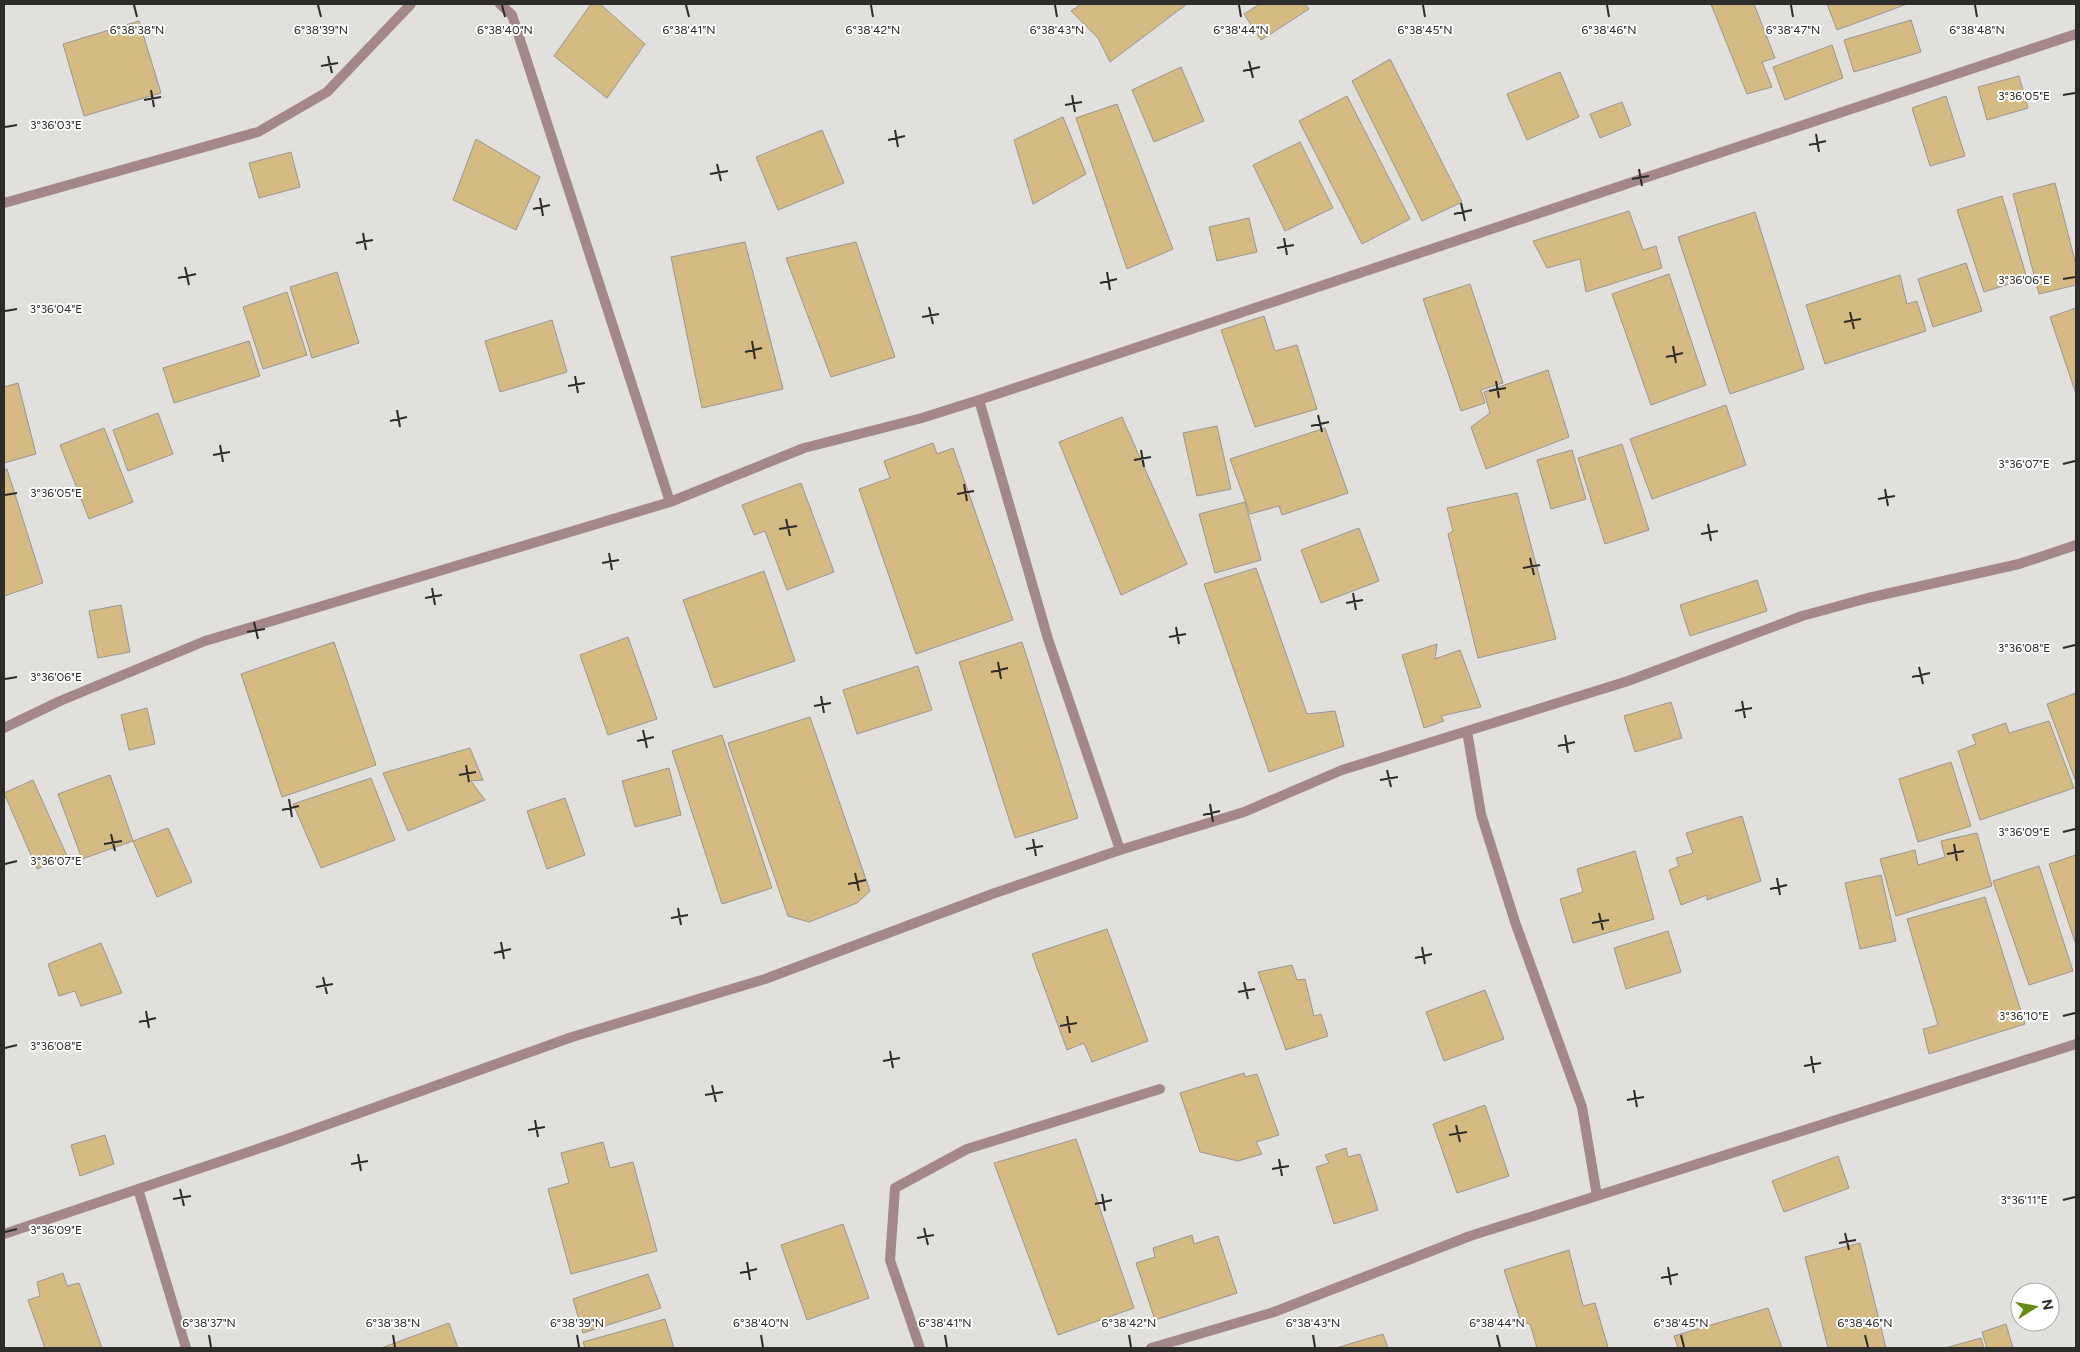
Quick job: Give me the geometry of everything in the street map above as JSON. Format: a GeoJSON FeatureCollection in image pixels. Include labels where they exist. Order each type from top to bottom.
{"type":"FeatureCollection","features":[{"type":"Feature","properties":{"kind":"street"},"geometry":{"type":"LineString","coordinates":[[4,203],[258,132],[328,92],[411,4]]}},
{"type":"Feature","properties":{"kind":"street"},"geometry":{"type":"LineString","coordinates":[[500,4],[512,15],[670,502]]}},
{"type":"Feature","properties":{"kind":"street"},"geometry":{"type":"LineString","coordinates":[[4,728],[60,701],[205,642],[670,502],[804,448],[922,418],[979,400],[2076,34]]}},
{"type":"Feature","properties":{"kind":"street"},"geometry":{"type":"LineString","coordinates":[[979,400],[1048,639],[1120,850]]}},
{"type":"Feature","properties":{"kind":"street"},"geometry":{"type":"LineString","coordinates":[[4,1234],[284,1140],[572,1037],[765,979],[996,893],[1120,850],[1244,812],[1342,770],[1628,681],[1802,616],[1868,598],[2019,564],[2076,544]]}},
{"type":"Feature","properties":{"kind":"street"},"geometry":{"type":"LineString","coordinates":[[1467,731],[1481,814],[1514,922],[1582,1107],[1597,1196]]}},
{"type":"Feature","properties":{"kind":"street"},"geometry":{"type":"LineString","coordinates":[[1151,1348],[1274,1312],[1470,1236],[2076,1044]]}},
{"type":"Feature","properties":{"kind":"street"},"geometry":{"type":"LineString","coordinates":[[920,1348],[890,1260],[895,1188],[967,1149],[1160,1089]]}},
{"type":"Feature","properties":{"kind":"street"},"geometry":{"type":"LineString","coordinates":[[138,1188],[186,1348]]}},
{"type":"Feature","properties":{"kind":"building"},"geometry":{"type":"Polygon","coordinates":[[[591,4],[600,4],[645,44],[607,98],[554,56],[591,4]]]}},
{"type":"Feature","properties":{"kind":"building"},"geometry":{"type":"Polygon","coordinates":[[[1081,4],[1187,4],[1110,62],[1098,38],[1071,11],[1081,4]]]}},
{"type":"Feature","properties":{"kind":"building"},"geometry":{"type":"Polygon","coordinates":[[[1260,4],[1305,4],[1309,9],[1261,40],[1244,14],[1260,4]]]}},
{"type":"Feature","properties":{"kind":"building"},"geometry":{"type":"Polygon","coordinates":[[[1711,4],[1754,4],[1775,58],[1762,62],[1772,87],[1747,94],[1711,4]]]}},
{"type":"Feature","properties":{"kind":"building"},"geometry":{"type":"Polygon","coordinates":[[[1827,4],[1907,4],[1837,30],[1827,4]]]}},
{"type":"Feature","properties":{"kind":"building"},"geometry":{"type":"Polygon","coordinates":[[[1911,20],[1921,52],[1854,72],[1844,40],[1911,20]]]}},
{"type":"Feature","properties":{"kind":"building"},"geometry":{"type":"Polygon","coordinates":[[[139,21],[161,93],[84,116],[63,44],[139,21]]]}},
{"type":"Feature","properties":{"kind":"building"},"geometry":{"type":"Polygon","coordinates":[[[1832,45],[1843,78],[1785,100],[1773,67],[1832,45]]]}},
{"type":"Feature","properties":{"kind":"building"},"geometry":{"type":"Polygon","coordinates":[[[1390,59],[1462,202],[1422,221],[1352,81],[1390,59]]]}},
{"type":"Feature","properties":{"kind":"building"},"geometry":{"type":"Polygon","coordinates":[[[1181,67],[1204,121],[1154,142],[1132,90],[1181,67]]]}},
{"type":"Feature","properties":{"kind":"building"},"geometry":{"type":"Polygon","coordinates":[[[1560,72],[1579,117],[1527,140],[1507,94],[1560,72]]]}},
{"type":"Feature","properties":{"kind":"building"},"geometry":{"type":"Polygon","coordinates":[[[2019,76],[2028,108],[1987,120],[1978,87],[2019,76]]]}},
{"type":"Feature","properties":{"kind":"building"},"geometry":{"type":"Polygon","coordinates":[[[1347,96],[1410,219],[1362,244],[1299,121],[1347,96]]]}},
{"type":"Feature","properties":{"kind":"building"},"geometry":{"type":"Polygon","coordinates":[[[1946,96],[1965,156],[1930,166],[1912,108],[1946,96]]]}},
{"type":"Feature","properties":{"kind":"building"},"geometry":{"type":"Polygon","coordinates":[[[1622,102],[1631,125],[1600,138],[1590,114],[1622,102]]]}},
{"type":"Feature","properties":{"kind":"building"},"geometry":{"type":"Polygon","coordinates":[[[1117,104],[1173,249],[1127,269],[1076,118],[1117,104]]]}},
{"type":"Feature","properties":{"kind":"building"},"geometry":{"type":"Polygon","coordinates":[[[1063,117],[1086,174],[1033,204],[1014,140],[1063,117]]]}},
{"type":"Feature","properties":{"kind":"building"},"geometry":{"type":"Polygon","coordinates":[[[822,130],[844,183],[778,210],[756,157],[822,130]]]}},
{"type":"Feature","properties":{"kind":"building"},"geometry":{"type":"Polygon","coordinates":[[[476,139],[540,177],[516,230],[453,200],[476,139]]]}},
{"type":"Feature","properties":{"kind":"building"},"geometry":{"type":"Polygon","coordinates":[[[1300,142],[1333,208],[1285,231],[1253,165],[1300,142]]]}},
{"type":"Feature","properties":{"kind":"building"},"geometry":{"type":"Polygon","coordinates":[[[291,152],[300,187],[259,198],[249,163],[291,152]]]}},
{"type":"Feature","properties":{"kind":"building"},"geometry":{"type":"Polygon","coordinates":[[[2055,183],[2076,265],[2076,285],[2039,294],[2013,194],[2055,183]]]}},
{"type":"Feature","properties":{"kind":"building"},"geometry":{"type":"Polygon","coordinates":[[[2002,196],[2027,278],[1984,292],[1957,210],[2002,196]]]}},
{"type":"Feature","properties":{"kind":"building"},"geometry":{"type":"Polygon","coordinates":[[[1629,211],[1643,250],[1656,246],[1662,268],[1586,292],[1580,259],[1547,268],[1533,241],[1629,211]]]}},
{"type":"Feature","properties":{"kind":"building"},"geometry":{"type":"Polygon","coordinates":[[[1755,212],[1804,369],[1730,394],[1678,237],[1755,212]]]}},
{"type":"Feature","properties":{"kind":"building"},"geometry":{"type":"Polygon","coordinates":[[[1249,218],[1257,252],[1217,261],[1209,227],[1249,218]]]}},
{"type":"Feature","properties":{"kind":"building"},"geometry":{"type":"Polygon","coordinates":[[[745,242],[783,389],[702,408],[671,257],[745,242]]]}},
{"type":"Feature","properties":{"kind":"building"},"geometry":{"type":"Polygon","coordinates":[[[856,242],[895,357],[831,377],[786,258],[856,242]]]}},
{"type":"Feature","properties":{"kind":"building"},"geometry":{"type":"Polygon","coordinates":[[[1966,263],[1982,311],[1933,327],[1918,279],[1966,263]]]}},
{"type":"Feature","properties":{"kind":"building"},"geometry":{"type":"Polygon","coordinates":[[[337,272],[359,343],[312,358],[290,287],[337,272]]]}},
{"type":"Feature","properties":{"kind":"building"},"geometry":{"type":"Polygon","coordinates":[[[1669,274],[1706,385],[1651,405],[1612,294],[1669,274]]]}},
{"type":"Feature","properties":{"kind":"building"},"geometry":{"type":"Polygon","coordinates":[[[1900,275],[1907,304],[1917,301],[1926,331],[1825,364],[1806,305],[1900,275]]]}},
{"type":"Feature","properties":{"kind":"building"},"geometry":{"type":"Polygon","coordinates":[[[1470,284],[1503,383],[1481,390],[1485,403],[1461,411],[1423,299],[1470,284]]]}},
{"type":"Feature","properties":{"kind":"building"},"geometry":{"type":"Polygon","coordinates":[[[287,292],[307,355],[263,369],[243,307],[287,292]]]}},
{"type":"Feature","properties":{"kind":"building"},"geometry":{"type":"Polygon","coordinates":[[[2076,308],[2076,394],[2050,317],[2076,308]]]}},
{"type":"Feature","properties":{"kind":"building"},"geometry":{"type":"Polygon","coordinates":[[[1264,316],[1275,351],[1297,345],[1317,409],[1255,427],[1221,330],[1264,316]]]}},
{"type":"Feature","properties":{"kind":"building"},"geometry":{"type":"Polygon","coordinates":[[[552,320],[567,372],[500,392],[485,341],[552,320]]]}},
{"type":"Feature","properties":{"kind":"building"},"geometry":{"type":"Polygon","coordinates":[[[249,341],[260,376],[174,403],[163,368],[249,341]]]}},
{"type":"Feature","properties":{"kind":"building"},"geometry":{"type":"Polygon","coordinates":[[[1548,370],[1569,437],[1486,469],[1471,427],[1490,413],[1484,392],[1548,370]]]}},
{"type":"Feature","properties":{"kind":"building"},"geometry":{"type":"Polygon","coordinates":[[[18,383],[36,454],[4,463],[4,387],[18,383]]]}},
{"type":"Feature","properties":{"kind":"building"},"geometry":{"type":"Polygon","coordinates":[[[1726,405],[1746,465],[1652,499],[1630,439],[1726,405]]]}},
{"type":"Feature","properties":{"kind":"building"},"geometry":{"type":"Polygon","coordinates":[[[158,413],[173,454],[128,471],[113,430],[158,413]]]}},
{"type":"Feature","properties":{"kind":"building"},"geometry":{"type":"Polygon","coordinates":[[[1122,417],[1187,564],[1121,595],[1059,442],[1122,417]]]}},
{"type":"Feature","properties":{"kind":"building"},"geometry":{"type":"Polygon","coordinates":[[[1217,426],[1231,489],[1197,496],[1183,433],[1217,426]]]}},
{"type":"Feature","properties":{"kind":"building"},"geometry":{"type":"Polygon","coordinates":[[[104,428],[133,502],[89,519],[60,445],[104,428]]]}},
{"type":"Feature","properties":{"kind":"building"},"geometry":{"type":"Polygon","coordinates":[[[1325,428],[1348,493],[1282,515],[1279,506],[1250,514],[1230,459],[1325,428]]]}},
{"type":"Feature","properties":{"kind":"building"},"geometry":{"type":"Polygon","coordinates":[[[933,443],[937,454],[953,448],[1013,620],[916,654],[859,489],[890,478],[884,461],[933,443]]]}},
{"type":"Feature","properties":{"kind":"building"},"geometry":{"type":"Polygon","coordinates":[[[1622,444],[1649,530],[1605,544],[1578,458],[1622,444]]]}},
{"type":"Feature","properties":{"kind":"building"},"geometry":{"type":"Polygon","coordinates":[[[1572,450],[1586,499],[1551,509],[1537,460],[1572,450]]]}},
{"type":"Feature","properties":{"kind":"building"},"geometry":{"type":"Polygon","coordinates":[[[7,469],[43,583],[4,596],[4,470],[7,469]]]}},
{"type":"Feature","properties":{"kind":"building"},"geometry":{"type":"Polygon","coordinates":[[[801,483],[834,572],[787,590],[765,531],[754,535],[742,505],[801,483]]]}},
{"type":"Feature","properties":{"kind":"building"},"geometry":{"type":"Polygon","coordinates":[[[1517,493],[1556,639],[1478,658],[1448,534],[1453,531],[1447,508],[1517,493]]]}},
{"type":"Feature","properties":{"kind":"building"},"geometry":{"type":"Polygon","coordinates":[[[1245,502],[1261,560],[1215,573],[1199,514],[1245,502]]]}},
{"type":"Feature","properties":{"kind":"building"},"geometry":{"type":"Polygon","coordinates":[[[1359,528],[1379,581],[1321,603],[1301,550],[1359,528]]]}},
{"type":"Feature","properties":{"kind":"building"},"geometry":{"type":"Polygon","coordinates":[[[1256,568],[1307,714],[1335,711],[1344,746],[1269,772],[1204,584],[1256,568]]]}},
{"type":"Feature","properties":{"kind":"building"},"geometry":{"type":"Polygon","coordinates":[[[764,571],[795,661],[714,688],[683,600],[764,571]]]}},
{"type":"Feature","properties":{"kind":"building"},"geometry":{"type":"Polygon","coordinates":[[[1757,580],[1767,611],[1690,636],[1680,605],[1757,580]]]}},
{"type":"Feature","properties":{"kind":"building"},"geometry":{"type":"Polygon","coordinates":[[[121,605],[130,652],[98,658],[89,611],[121,605]]]}},
{"type":"Feature","properties":{"kind":"building"},"geometry":{"type":"Polygon","coordinates":[[[628,637],[657,719],[608,735],[580,655],[628,637]]]}},
{"type":"Feature","properties":{"kind":"building"},"geometry":{"type":"Polygon","coordinates":[[[334,642],[376,765],[282,797],[241,674],[334,642]]]}},
{"type":"Feature","properties":{"kind":"building"},"geometry":{"type":"Polygon","coordinates":[[[1022,642],[1078,818],[1015,838],[959,662],[1022,642]]]}},
{"type":"Feature","properties":{"kind":"building"},"geometry":{"type":"Polygon","coordinates":[[[1437,644],[1435,659],[1460,650],[1481,707],[1441,716],[1444,721],[1424,728],[1402,655],[1437,644]]]}},
{"type":"Feature","properties":{"kind":"building"},"geometry":{"type":"Polygon","coordinates":[[[918,666],[932,710],[857,734],[843,690],[918,666]]]}},
{"type":"Feature","properties":{"kind":"building"},"geometry":{"type":"Polygon","coordinates":[[[2076,693],[2076,782],[2047,704],[2076,693]]]}},
{"type":"Feature","properties":{"kind":"building"},"geometry":{"type":"Polygon","coordinates":[[[1671,702],[1682,738],[1635,752],[1624,716],[1671,702]]]}},
{"type":"Feature","properties":{"kind":"building"},"geometry":{"type":"Polygon","coordinates":[[[147,708],[155,744],[129,750],[121,715],[147,708]]]}},
{"type":"Feature","properties":{"kind":"building"},"geometry":{"type":"Polygon","coordinates":[[[810,717],[870,891],[857,903],[809,922],[788,916],[728,743],[810,717]]]}},
{"type":"Feature","properties":{"kind":"building"},"geometry":{"type":"Polygon","coordinates":[[[2049,721],[2074,788],[1980,820],[1958,751],[1976,744],[1972,735],[2006,723],[2009,733],[2049,721]]]}},
{"type":"Feature","properties":{"kind":"building"},"geometry":{"type":"Polygon","coordinates":[[[722,735],[772,888],[722,904],[672,751],[722,735]]]}},
{"type":"Feature","properties":{"kind":"building"},"geometry":{"type":"Polygon","coordinates":[[[470,748],[483,780],[471,781],[485,800],[408,831],[383,773],[470,748]]]}},
{"type":"Feature","properties":{"kind":"building"},"geometry":{"type":"Polygon","coordinates":[[[1951,762],[1971,826],[1918,842],[1899,779],[1951,762]]]}},
{"type":"Feature","properties":{"kind":"building"},"geometry":{"type":"Polygon","coordinates":[[[669,768],[681,815],[635,827],[622,781],[669,768]]]}},
{"type":"Feature","properties":{"kind":"building"},"geometry":{"type":"Polygon","coordinates":[[[110,775],[133,841],[82,859],[58,794],[110,775]]]}},
{"type":"Feature","properties":{"kind":"building"},"geometry":{"type":"Polygon","coordinates":[[[371,778],[395,840],[321,868],[293,804],[371,778]]]}},
{"type":"Feature","properties":{"kind":"building"},"geometry":{"type":"Polygon","coordinates":[[[33,780],[67,856],[37,869],[4,793],[33,780]]]}},
{"type":"Feature","properties":{"kind":"building"},"geometry":{"type":"Polygon","coordinates":[[[565,798],[585,855],[547,869],[527,811],[565,798]]]}},
{"type":"Feature","properties":{"kind":"building"},"geometry":{"type":"Polygon","coordinates":[[[1742,816],[1761,881],[1707,900],[1707,895],[1681,905],[1669,870],[1679,866],[1676,858],[1693,853],[1686,833],[1742,816]]]}},
{"type":"Feature","properties":{"kind":"building"},"geometry":{"type":"Polygon","coordinates":[[[168,828],[192,882],[157,897],[133,841],[168,828]]]}},
{"type":"Feature","properties":{"kind":"building"},"geometry":{"type":"Polygon","coordinates":[[[1977,833],[1992,886],[1896,916],[1880,859],[1915,850],[1918,865],[1945,857],[1941,841],[1977,833]]]}},
{"type":"Feature","properties":{"kind":"building"},"geometry":{"type":"Polygon","coordinates":[[[1635,851],[1654,919],[1573,943],[1560,899],[1583,892],[1577,869],[1635,851]]]}},
{"type":"Feature","properties":{"kind":"building"},"geometry":{"type":"Polygon","coordinates":[[[2076,855],[2076,945],[2049,864],[2076,855]]]}},
{"type":"Feature","properties":{"kind":"building"},"geometry":{"type":"Polygon","coordinates":[[[2039,866],[2073,971],[2029,985],[1993,881],[2039,866]]]}},
{"type":"Feature","properties":{"kind":"building"},"geometry":{"type":"Polygon","coordinates":[[[1881,875],[1896,941],[1860,949],[1845,883],[1881,875]]]}},
{"type":"Feature","properties":{"kind":"building"},"geometry":{"type":"Polygon","coordinates":[[[1985,897],[2025,1024],[1929,1054],[1923,1029],[1938,1025],[1907,919],[1985,897]]]}},
{"type":"Feature","properties":{"kind":"building"},"geometry":{"type":"Polygon","coordinates":[[[1107,929],[1148,1041],[1092,1062],[1084,1043],[1067,1050],[1032,954],[1107,929]]]}},
{"type":"Feature","properties":{"kind":"building"},"geometry":{"type":"Polygon","coordinates":[[[1668,931],[1681,972],[1626,989],[1614,948],[1668,931]]]}},
{"type":"Feature","properties":{"kind":"building"},"geometry":{"type":"Polygon","coordinates":[[[101,943],[122,993],[81,1006],[75,991],[59,996],[48,964],[101,943]]]}},
{"type":"Feature","properties":{"kind":"building"},"geometry":{"type":"Polygon","coordinates":[[[1292,965],[1297,980],[1305,979],[1314,1016],[1321,1014],[1328,1036],[1286,1050],[1258,972],[1292,965]]]}},
{"type":"Feature","properties":{"kind":"building"},"geometry":{"type":"Polygon","coordinates":[[[1485,990],[1504,1039],[1444,1061],[1426,1012],[1485,990]]]}},
{"type":"Feature","properties":{"kind":"building"},"geometry":{"type":"Polygon","coordinates":[[[1244,1073],[1245,1077],[1257,1074],[1279,1135],[1256,1142],[1262,1154],[1238,1161],[1200,1152],[1180,1093],[1244,1073]]]}},
{"type":"Feature","properties":{"kind":"building"},"geometry":{"type":"Polygon","coordinates":[[[1485,1105],[1509,1176],[1457,1193],[1433,1124],[1485,1105]]]}},
{"type":"Feature","properties":{"kind":"building"},"geometry":{"type":"Polygon","coordinates":[[[105,1135],[114,1164],[80,1176],[71,1145],[105,1135]]]}},
{"type":"Feature","properties":{"kind":"building"},"geometry":{"type":"Polygon","coordinates":[[[1076,1139],[1134,1308],[1058,1335],[994,1163],[1076,1139]]]}},
{"type":"Feature","properties":{"kind":"building"},"geometry":{"type":"Polygon","coordinates":[[[603,1142],[610,1168],[633,1162],[657,1251],[571,1274],[548,1189],[569,1183],[561,1153],[603,1142]]]}},
{"type":"Feature","properties":{"kind":"building"},"geometry":{"type":"Polygon","coordinates":[[[1346,1148],[1348,1157],[1360,1154],[1378,1210],[1334,1224],[1316,1167],[1329,1163],[1325,1155],[1346,1148]]]}},
{"type":"Feature","properties":{"kind":"building"},"geometry":{"type":"Polygon","coordinates":[[[1838,1156],[1849,1188],[1784,1212],[1772,1181],[1838,1156]]]}},
{"type":"Feature","properties":{"kind":"building"},"geometry":{"type":"Polygon","coordinates":[[[843,1224],[869,1298],[807,1320],[781,1245],[843,1224]]]}},
{"type":"Feature","properties":{"kind":"building"},"geometry":{"type":"Polygon","coordinates":[[[1192,1235],[1194,1244],[1218,1236],[1237,1293],[1155,1320],[1136,1263],[1155,1257],[1153,1248],[1192,1235]]]}},
{"type":"Feature","properties":{"kind":"building"},"geometry":{"type":"Polygon","coordinates":[[[1860,1243],[1886,1348],[1828,1348],[1805,1257],[1860,1243]]]}},
{"type":"Feature","properties":{"kind":"building"},"geometry":{"type":"Polygon","coordinates":[[[1569,1250],[1583,1306],[1595,1303],[1608,1347],[1537,1348],[1530,1324],[1521,1322],[1504,1270],[1569,1250]]]}},
{"type":"Feature","properties":{"kind":"building"},"geometry":{"type":"Polygon","coordinates":[[[63,1273],[67,1286],[79,1283],[102,1348],[45,1348],[28,1300],[40,1296],[37,1282],[63,1273]]]}},
{"type":"Feature","properties":{"kind":"building"},"geometry":{"type":"Polygon","coordinates":[[[648,1274],[661,1308],[583,1333],[573,1299],[648,1274]]]}},
{"type":"Feature","properties":{"kind":"building"},"geometry":{"type":"Polygon","coordinates":[[[1768,1308],[1782,1348],[1678,1348],[1674,1336],[1768,1308]]]}},
{"type":"Feature","properties":{"kind":"building"},"geometry":{"type":"Polygon","coordinates":[[[665,1319],[674,1348],[585,1348],[583,1342],[665,1319]]]}},
{"type":"Feature","properties":{"kind":"building"},"geometry":{"type":"Polygon","coordinates":[[[449,1323],[458,1348],[381,1348],[449,1323]]]}},
{"type":"Feature","properties":{"kind":"building"},"geometry":{"type":"Polygon","coordinates":[[[2006,1324],[2013,1348],[1987,1348],[1982,1332],[2006,1324]]]}},
{"type":"Feature","properties":{"kind":"building"},"geometry":{"type":"Polygon","coordinates":[[[1383,1334],[1388,1348],[1336,1348],[1383,1334]]]}},
{"type":"Feature","properties":{"kind":"building"},"geometry":{"type":"Polygon","coordinates":[[[1981,1338],[1984,1348],[1945,1348],[1981,1338]]]}}]}
